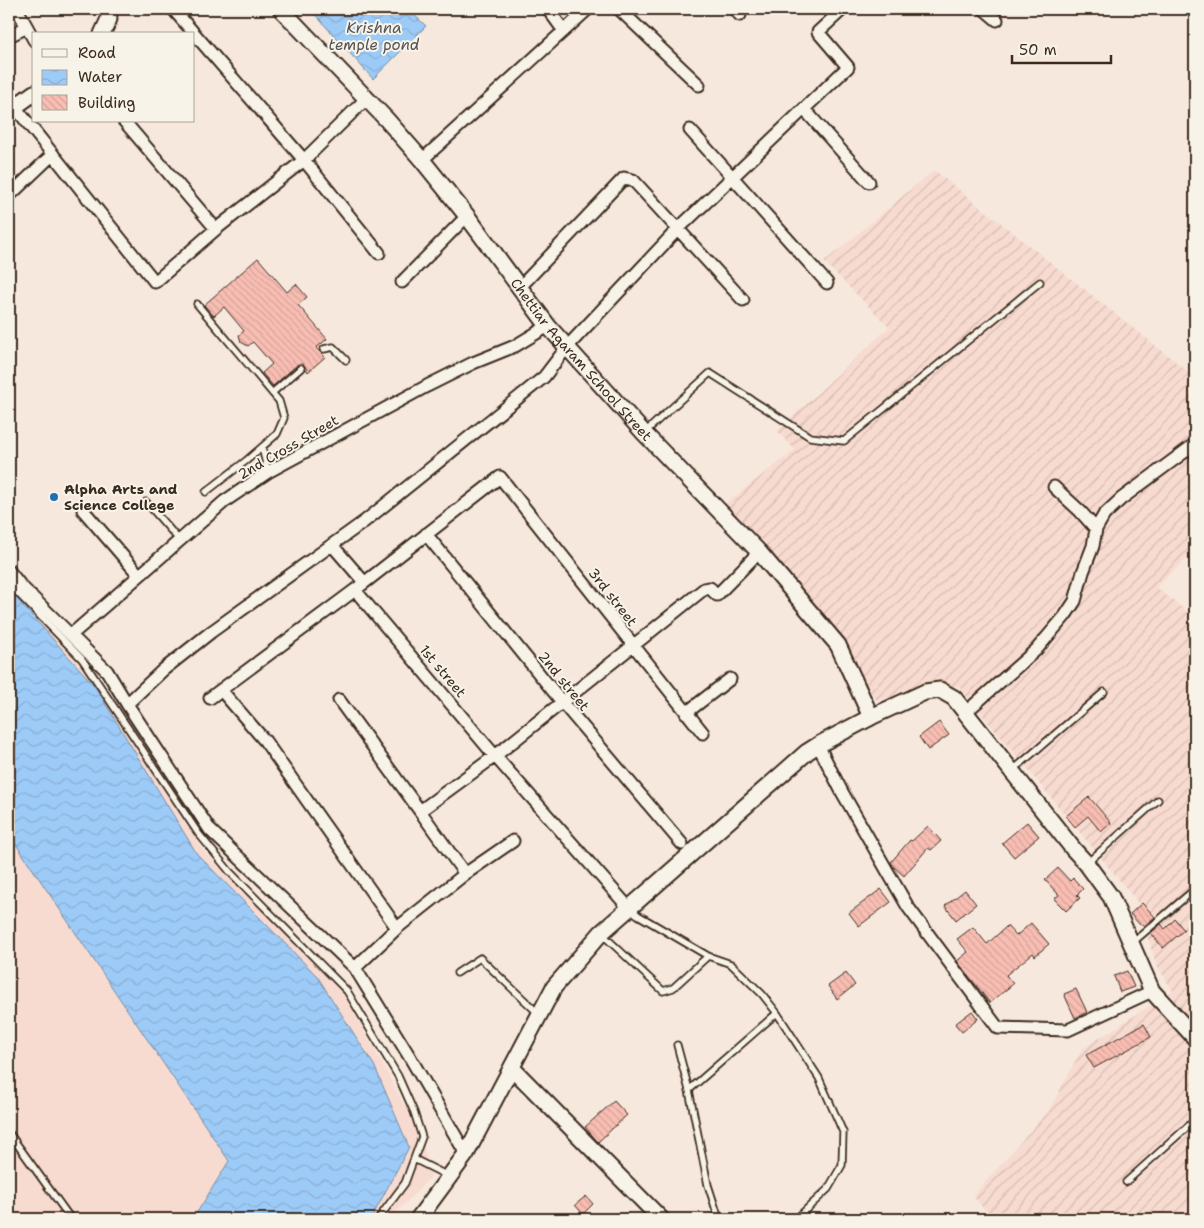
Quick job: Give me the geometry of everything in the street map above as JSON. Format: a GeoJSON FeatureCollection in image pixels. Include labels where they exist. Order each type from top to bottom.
{"type":"FeatureCollection","features":[{"type":"Feature","properties":{"kind":"street"},"geometry":{"type":"LineString","coordinates":[[17,9],[32,37]]}},
{"type":"Feature","properties":{"kind":"street"},"geometry":{"type":"LineString","coordinates":[[103,32],[109,19],[108,9]]}},
{"type":"Feature","properties":{"kind":"street"},"geometry":{"type":"LineString","coordinates":[[173,9],[193,32]]}},
{"type":"Feature","properties":{"kind":"street","name":"Chettiar Agaram School Street"},"geometry":{"type":"LineString","coordinates":[[281,9],[367,98],[422,160],[467,216],[548,326],[644,433],[759,552],[838,646],[871,717]]}},
{"type":"Feature","properties":{"kind":"street"},"geometry":{"type":"LineString","coordinates":[[548,9],[564,30]]}},
{"type":"Feature","properties":{"kind":"street"},"geometry":{"type":"LineString","coordinates":[[422,160],[588,9]]}},
{"type":"Feature","properties":{"kind":"street"},"geometry":{"type":"LineString","coordinates":[[619,9],[699,85]]}},
{"type":"Feature","properties":{"kind":"street"},"geometry":{"type":"LineString","coordinates":[[126,704],[163,670],[332,545],[544,377],[567,347],[678,229],[848,67],[818,32],[844,9]]}},
{"type":"Feature","properties":{"kind":"street"},"geometry":{"type":"LineString","coordinates":[[984,9],[998,20]]}},
{"type":"Feature","properties":{"kind":"street"},"geometry":{"type":"LineString","coordinates":[[9,36],[26,27]]}},
{"type":"Feature","properties":{"kind":"street"},"geometry":{"type":"LineString","coordinates":[[195,34],[304,160],[379,253]]}},
{"type":"Feature","properties":{"kind":"street"},"geometry":{"type":"LineString","coordinates":[[32,94],[12,109],[53,154],[155,282],[216,229],[304,160],[367,98]]}},
{"type":"Feature","properties":{"kind":"street"},"geometry":{"type":"LineString","coordinates":[[804,109],[869,182]]}},
{"type":"Feature","properties":{"kind":"street"},"geometry":{"type":"LineString","coordinates":[[125,122],[216,229]]}},
{"type":"Feature","properties":{"kind":"street"},"geometry":{"type":"LineString","coordinates":[[690,130],[827,283]]}},
{"type":"Feature","properties":{"kind":"street"},"geometry":{"type":"LineString","coordinates":[[9,196],[53,154]]}},
{"type":"Feature","properties":{"kind":"street"},"geometry":{"type":"LineString","coordinates":[[520,287],[624,178],[633,180],[742,300]]}},
{"type":"Feature","properties":{"kind":"street"},"geometry":{"type":"LineString","coordinates":[[402,282],[467,216]]}},
{"type":"Feature","properties":{"kind":"street","name":"2nd Cross Street"},"geometry":{"type":"LineString","coordinates":[[71,635],[225,502],[268,472],[427,386],[473,363],[515,346],[548,326]]}},
{"type":"Feature","properties":{"kind":"street"},"geometry":{"type":"LineString","coordinates":[[966,712],[1036,650],[1065,616],[1077,595],[1093,546],[1096,528],[1104,515],[1122,499],[1195,444]]}},
{"type":"Feature","properties":{"kind":"street","name":"3rd street"},"geometry":{"type":"LineString","coordinates":[[426,534],[500,477],[632,646],[703,733]]}},
{"type":"Feature","properties":{"kind":"street"},"geometry":{"type":"LineString","coordinates":[[1054,487],[1096,528]]}},
{"type":"Feature","properties":{"kind":"street"},"geometry":{"type":"LineString","coordinates":[[82,510],[139,576]]}},
{"type":"Feature","properties":{"kind":"street"},"geometry":{"type":"LineString","coordinates":[[210,698],[355,590],[426,534]]}},
{"type":"Feature","properties":{"kind":"street","name":"2nd street"},"geometry":{"type":"LineString","coordinates":[[426,534],[562,702],[682,844]]}},
{"type":"Feature","properties":{"kind":"street"},"geometry":{"type":"LineString","coordinates":[[332,545],[364,582]]}},
{"type":"Feature","properties":{"kind":"street"},"geometry":{"type":"LineString","coordinates":[[420,811],[495,756],[704,589],[710,588],[718,595],[759,552]]}},
{"type":"Feature","properties":{"kind":"street"},"geometry":{"type":"LineString","coordinates":[[9,571],[20,585],[107,671],[126,704],[210,830],[355,968],[466,1154]]}},
{"type":"Feature","properties":{"kind":"street","name":"1st street"},"geometry":{"type":"LineString","coordinates":[[355,590],[495,756],[629,908]]}},
{"type":"Feature","properties":{"kind":"street"},"geometry":{"type":"LineString","coordinates":[[686,713],[730,680]]}},
{"type":"Feature","properties":{"kind":"street"},"geometry":{"type":"LineString","coordinates":[[221,690],[265,741],[397,928]]}},
{"type":"Feature","properties":{"kind":"street"},"geometry":{"type":"LineString","coordinates":[[418,1219],[431,1213],[449,1176],[466,1154],[554,986],[602,933],[808,752],[871,717],[925,692],[940,690],[954,698],[1086,864],[1111,898],[1152,991],[1195,1038]]}},
{"type":"Feature","properties":{"kind":"street"},"geometry":{"type":"LineString","coordinates":[[339,700],[465,874]]}},
{"type":"Feature","properties":{"kind":"street"},"geometry":{"type":"LineString","coordinates":[[818,746],[908,907],[998,1028],[1068,1030],[1152,991]]}},
{"type":"Feature","properties":{"kind":"street"},"geometry":{"type":"LineString","coordinates":[[355,968],[397,928],[465,874],[513,841]]}},
{"type":"Feature","properties":{"kind":"street"},"geometry":{"type":"LineString","coordinates":[[512,1068],[661,1219]]}},
{"type":"Feature","properties":{"kind":"lane"},"geometry":{"type":"LineString","coordinates":[[644,433],[710,373],[810,438],[844,442],[1040,282]]}},
{"type":"Feature","properties":{"kind":"lane"},"geometry":{"type":"LineString","coordinates":[[197,304],[279,401],[284,418],[277,434],[206,492]]}},
{"type":"Feature","properties":{"kind":"lane"},"geometry":{"type":"LineString","coordinates":[[324,349],[333,348],[346,360]]}},
{"type":"Feature","properties":{"kind":"lane"},"geometry":{"type":"LineString","coordinates":[[272,393],[301,368]]}},
{"type":"Feature","properties":{"kind":"lane"},"geometry":{"type":"LineString","coordinates":[[262,447],[268,472]]}},
{"type":"Feature","properties":{"kind":"lane"},"geometry":{"type":"LineString","coordinates":[[146,502],[180,541]]}},
{"type":"Feature","properties":{"kind":"lane"},"geometry":{"type":"LineString","coordinates":[[9,584],[82,659],[198,833],[230,872],[347,991],[398,1076],[414,1112],[422,1137],[406,1182],[378,1219]]}},
{"type":"Feature","properties":{"kind":"lane"},"geometry":{"type":"LineString","coordinates":[[1012,771],[1104,692]]}},
{"type":"Feature","properties":{"kind":"lane"},"geometry":{"type":"LineString","coordinates":[[1086,864],[1158,800]]}},
{"type":"Feature","properties":{"kind":"lane"},"geometry":{"type":"LineString","coordinates":[[1131,944],[1195,889]]}},
{"type":"Feature","properties":{"kind":"lane"},"geometry":{"type":"LineString","coordinates":[[629,908],[708,956],[731,964],[762,994],[777,1013],[819,1078],[843,1132],[842,1165],[828,1189],[796,1219]]}},
{"type":"Feature","properties":{"kind":"lane"},"geometry":{"type":"LineString","coordinates":[[602,933],[663,991],[673,988],[708,956]]}},
{"type":"Feature","properties":{"kind":"lane"},"geometry":{"type":"LineString","coordinates":[[457,973],[480,958],[539,1014]]}},
{"type":"Feature","properties":{"kind":"lane"},"geometry":{"type":"LineString","coordinates":[[689,1090],[777,1013]]}},
{"type":"Feature","properties":{"kind":"lane"},"geometry":{"type":"LineString","coordinates":[[677,1045],[689,1090],[708,1185],[719,1219]]}},
{"type":"Feature","properties":{"kind":"lane"},"geometry":{"type":"LineString","coordinates":[[1126,1182],[1195,1120]]}},
{"type":"Feature","properties":{"kind":"lane"},"geometry":{"type":"LineString","coordinates":[[9,1133],[72,1219]]}},
{"type":"Feature","properties":{"kind":"lane"},"geometry":{"type":"LineString","coordinates":[[414,1159],[449,1176]]}},
{"type":"Feature","properties":{"kind":"shaded area"},"geometry":{"type":"Polygon","coordinates":[[[934,170],[1195,377],[1195,551],[1156,587],[1195,618],[1195,1219],[993,1219],[973,1196],[1049,1110],[1082,1049],[1173,991],[1156,964],[1136,900],[958,686],[876,700],[813,601],[721,507],[795,450],[777,431],[889,327],[824,262],[934,170]]]}},
{"type":"Feature","properties":{"kind":"shaded area"},"geometry":{"type":"Polygon","coordinates":[[[9,579],[99,678],[203,850],[346,997],[422,1137],[431,1177],[390,1219],[9,1219],[9,579]]]}},
{"type":"Feature","properties":{"kind":"water","name":"Krishna temple pond"},"geometry":{"type":"Polygon","coordinates":[[[408,9],[426,26],[373,79],[311,10],[408,9]]]}},
{"type":"Feature","properties":{"kind":"water"},"geometry":{"type":"Polygon","coordinates":[[[9,590],[94,685],[197,854],[317,976],[374,1065],[409,1147],[371,1219],[193,1219],[229,1161],[9,834],[9,590]]]}},
{"type":"Feature","properties":{"kind":"building"},"geometry":{"type":"Polygon","coordinates":[[[258,258],[287,292],[296,284],[307,297],[298,305],[327,339],[316,348],[325,357],[308,372],[304,365],[298,364],[273,386],[262,373],[272,364],[253,342],[248,346],[241,342],[239,335],[244,331],[224,307],[214,316],[204,305],[258,258]]]}},
{"type":"Feature","properties":{"kind":"building"},"geometry":{"type":"Polygon","coordinates":[[[939,722],[949,735],[928,750],[919,737],[939,722]]]}},
{"type":"Feature","properties":{"kind":"building"},"geometry":{"type":"Polygon","coordinates":[[[1089,797],[1111,823],[1101,832],[1088,816],[1075,827],[1066,816],[1089,797]]]}},
{"type":"Feature","properties":{"kind":"building"},"geometry":{"type":"Polygon","coordinates":[[[1027,822],[1039,836],[1014,857],[1002,843],[1027,822]]]}},
{"type":"Feature","properties":{"kind":"building"},"geometry":{"type":"Polygon","coordinates":[[[928,826],[941,841],[931,850],[928,848],[904,876],[891,862],[910,840],[912,841],[928,826]]]}},
{"type":"Feature","properties":{"kind":"building"},"geometry":{"type":"Polygon","coordinates":[[[1058,868],[1070,881],[1073,878],[1083,889],[1077,895],[1080,898],[1066,911],[1054,899],[1059,895],[1045,880],[1058,868]]]}},
{"type":"Feature","properties":{"kind":"building"},"geometry":{"type":"Polygon","coordinates":[[[881,889],[891,902],[859,926],[849,913],[881,889]]]}},
{"type":"Feature","properties":{"kind":"building"},"geometry":{"type":"Polygon","coordinates":[[[965,890],[976,904],[956,920],[945,906],[965,890]]]}},
{"type":"Feature","properties":{"kind":"building"},"geometry":{"type":"Polygon","coordinates":[[[1142,903],[1155,917],[1144,926],[1143,924],[1141,926],[1130,914],[1142,903]]]}},
{"type":"Feature","properties":{"kind":"building"},"geometry":{"type":"Polygon","coordinates":[[[1175,919],[1184,930],[1163,948],[1151,933],[1161,924],[1165,929],[1175,919]]]}},
{"type":"Feature","properties":{"kind":"building"},"geometry":{"type":"Polygon","coordinates":[[[1031,923],[1049,944],[1035,956],[1033,953],[1006,975],[1013,984],[990,1003],[957,961],[968,952],[957,939],[973,927],[987,944],[1007,926],[1016,936],[1031,923]]]}},
{"type":"Feature","properties":{"kind":"building"},"geometry":{"type":"Polygon","coordinates":[[[1127,971],[1134,987],[1120,992],[1114,976],[1127,971]]]}},
{"type":"Feature","properties":{"kind":"building"},"geometry":{"type":"Polygon","coordinates":[[[846,973],[855,985],[837,999],[828,986],[846,973]]]}},
{"type":"Feature","properties":{"kind":"building"},"geometry":{"type":"Polygon","coordinates":[[[1076,989],[1087,1012],[1075,1018],[1064,994],[1076,989]]]}},
{"type":"Feature","properties":{"kind":"building"},"geometry":{"type":"Polygon","coordinates":[[[972,1011],[978,1019],[962,1032],[955,1024],[972,1011]]]}},
{"type":"Feature","properties":{"kind":"building"},"geometry":{"type":"Polygon","coordinates":[[[1144,1024],[1151,1037],[1094,1068],[1086,1055],[1144,1024]]]}},
{"type":"Feature","properties":{"kind":"building"},"geometry":{"type":"Polygon","coordinates":[[[614,1101],[627,1115],[598,1142],[585,1127],[614,1101]]]}},
{"type":"Feature","properties":{"kind":"building"},"geometry":{"type":"Polygon","coordinates":[[[586,1196],[593,1204],[583,1214],[575,1205],[586,1196]]]}},
{"type":"Feature","properties":{"kind":"place","name":"Alpha Arts and Science College"},"geometry":{"type":"Point","coordinates":[54,497]}}]}
